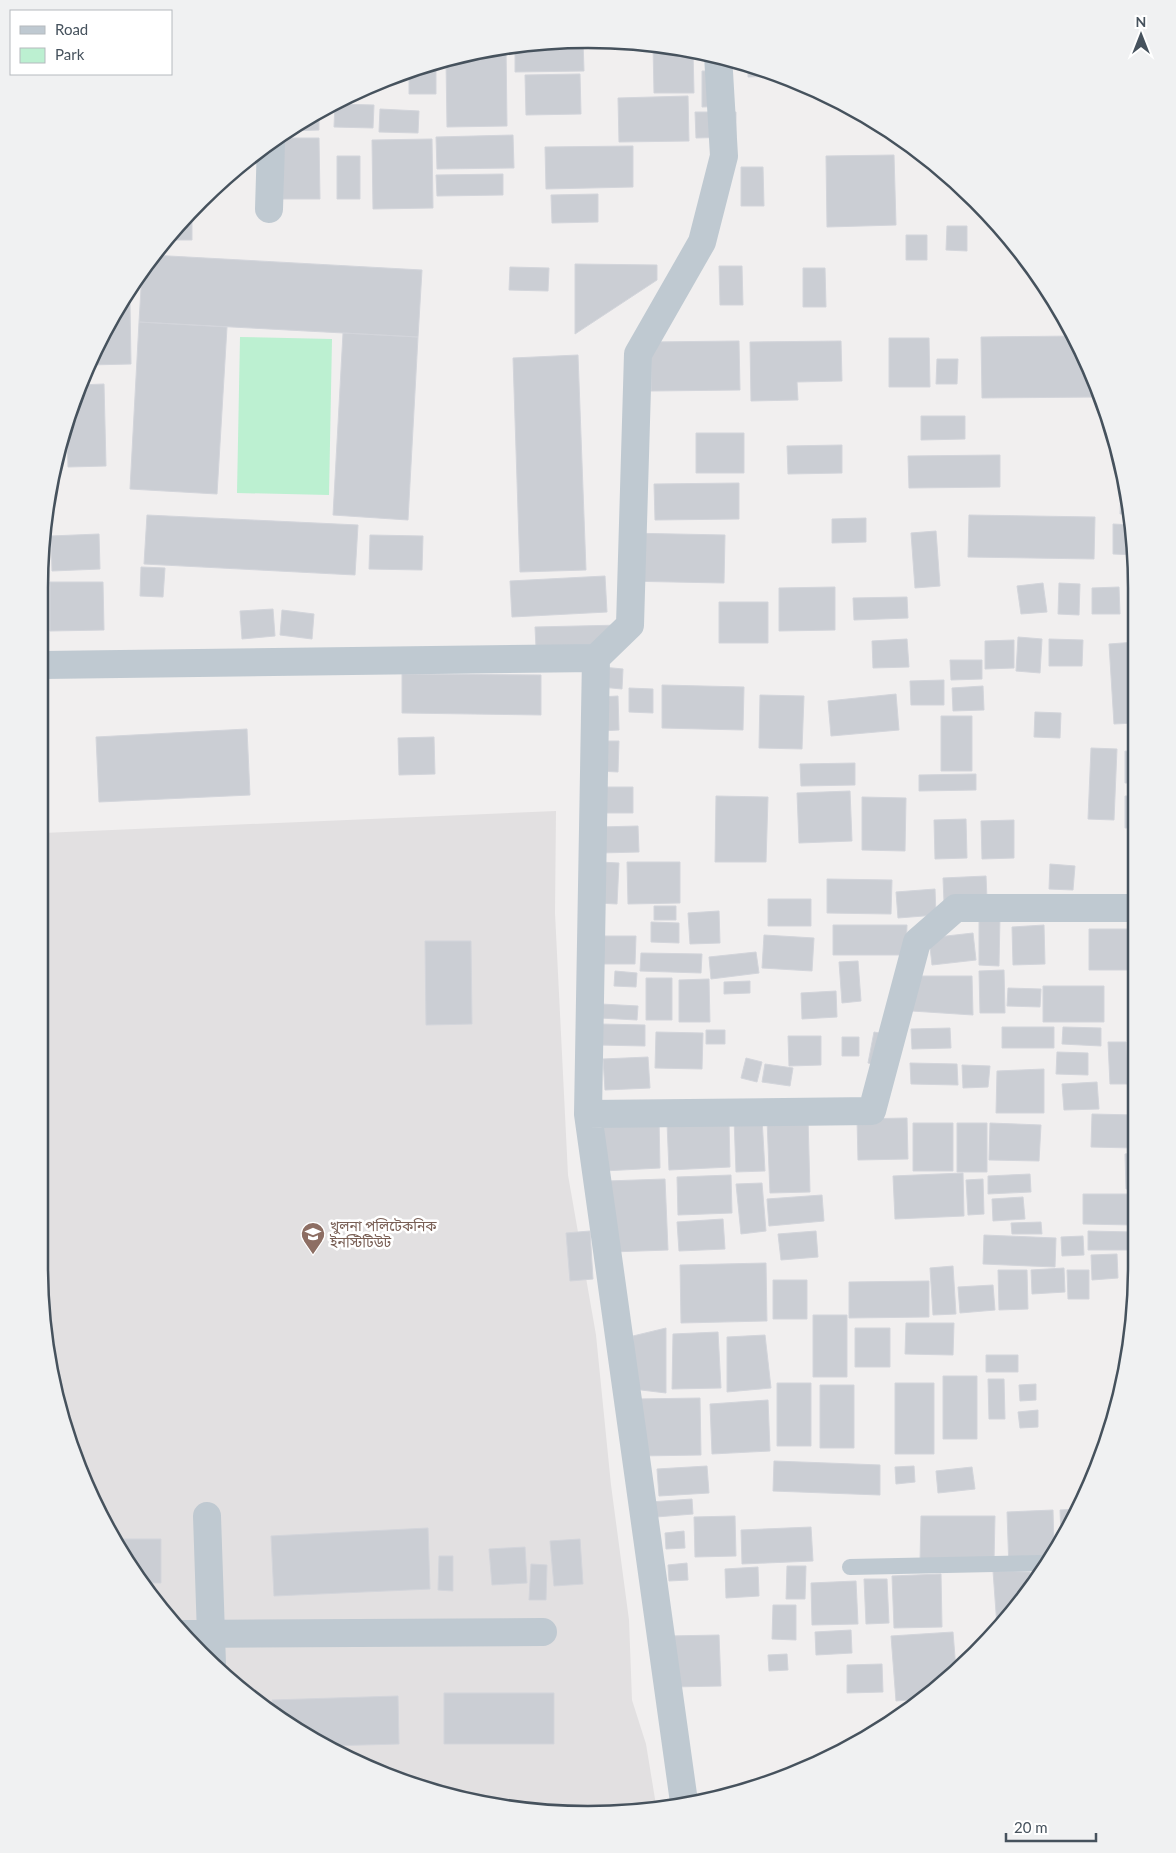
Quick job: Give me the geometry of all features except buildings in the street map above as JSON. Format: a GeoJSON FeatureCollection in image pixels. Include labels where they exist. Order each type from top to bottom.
{"type":"FeatureCollection","features":[{"type":"Feature","properties":{"kind":"street"},"geometry":{"type":"LineString","coordinates":[[48,664],[596,658],[630,625],[638,354],[702,242],[724,156],[718,64]]}},
{"type":"Feature","properties":{"kind":"street"},"geometry":{"type":"LineString","coordinates":[[269,209],[271,151]]}},
{"type":"Feature","properties":{"kind":"street"},"geometry":{"type":"LineString","coordinates":[[596,658],[588,1114],[683,1797]]}},
{"type":"Feature","properties":{"kind":"street"},"geometry":{"type":"LineString","coordinates":[[588,1114],[872,1112],[917,942],[956,908],[1128,908]]}},
{"type":"Feature","properties":{"kind":"street"},"geometry":{"type":"LineString","coordinates":[[207,1516],[211,1652]]}},
{"type":"Feature","properties":{"kind":"street"},"geometry":{"type":"LineString","coordinates":[[193,1633],[543,1632]]}},
{"type":"Feature","properties":{"kind":"lane"},"geometry":{"type":"LineString","coordinates":[[850,1567],[1038,1563]]}},
{"type":"Feature","properties":{"kind":"shaded area","name":"খুলনা পলিটেকনিক ইনস্টিটিউট"},"geometry":{"type":"Polygon","coordinates":[[[556,811],[555,913],[568,1175],[596,1335],[611,1485],[629,1620],[632,1700],[646,1744],[655,1801],[588,1806],[517,1801],[448,1787],[414,1777],[349,1750],[318,1733],[259,1694],[206,1647],[159,1594],[120,1535],[103,1504],[76,1439],[66,1405],[52,1336],[48,1265],[48,833],[556,811]]]}},
{"type":"Feature","properties":{"kind":"green space"},"geometry":{"type":"Polygon","coordinates":[[[240,337],[332,339],[329,495],[237,493],[240,337]]]}},
{"type":"Feature","properties":{"kind":"place","name":"খুলনা পলিটেকনিক ইনস্টিটিউট"},"geometry":{"type":"Point","coordinates":[313,1255]}}]}
